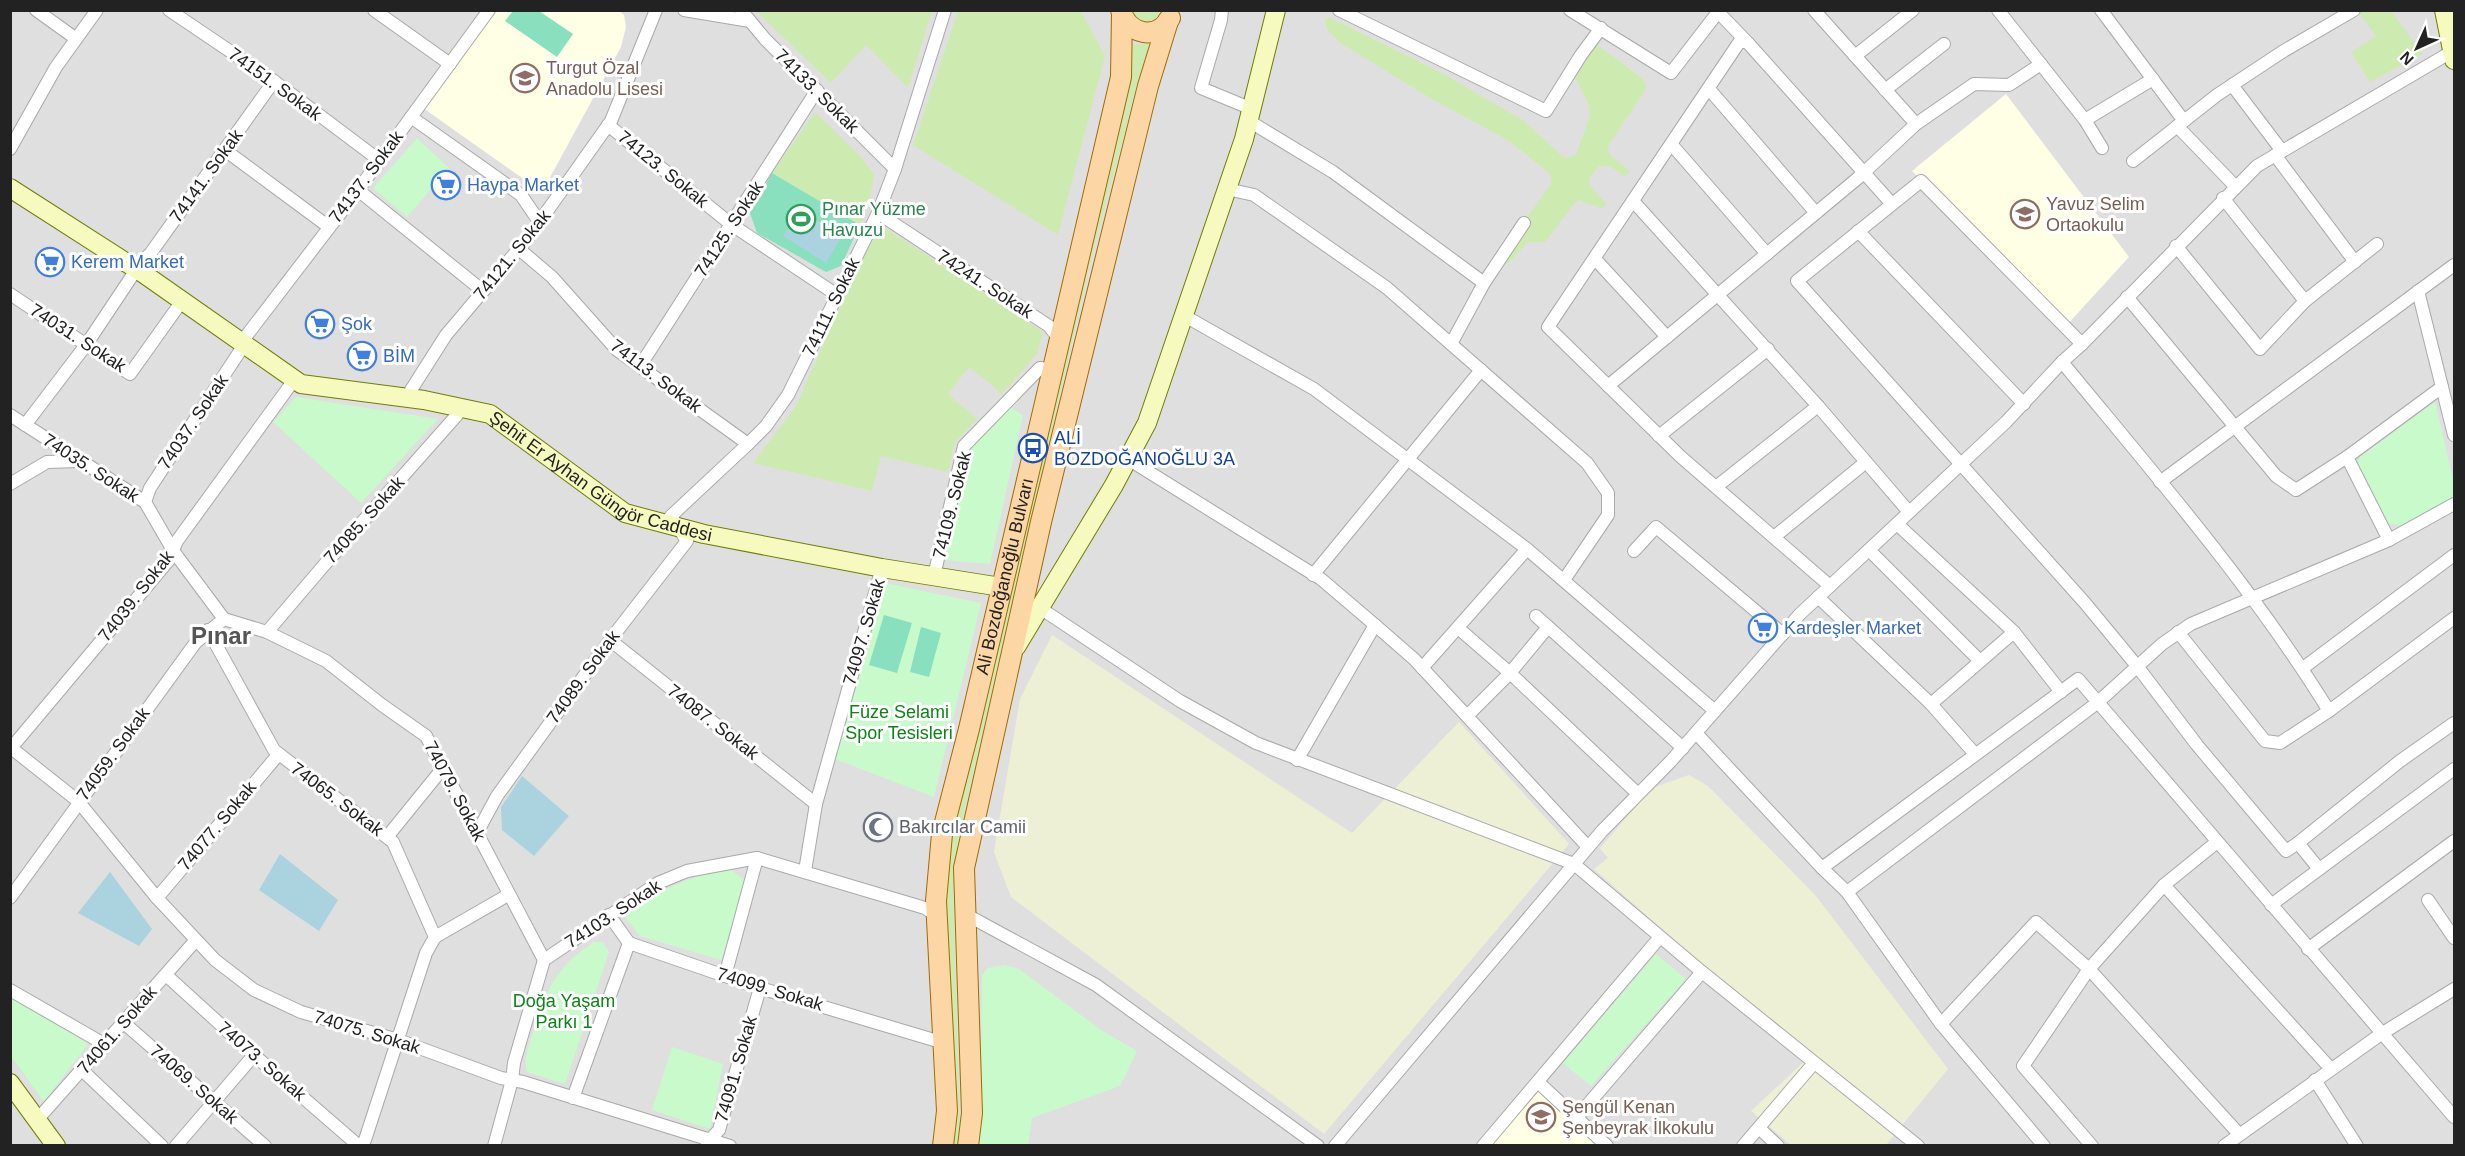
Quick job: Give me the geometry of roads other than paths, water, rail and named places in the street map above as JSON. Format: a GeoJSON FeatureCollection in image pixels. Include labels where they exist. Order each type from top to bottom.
{"type":"FeatureCollection","features":[{"type":"Feature","properties":{"kind":"main road"},"geometry":{"type":"LineString","coordinates":[[1120,11],[1131,27],[1146,33],[1162,28],[1170,16]]}},
{"type":"Feature","properties":{"kind":"main road","name":"Ali Bozdoğanoğlu Bulvarı"},"geometry":{"type":"LineString","coordinates":[[944,1146],[947,1111],[937,916],[942,834],[969,729],[1121,76],[1120,11]]}},
{"type":"Feature","properties":{"kind":"main road","name":"Ali Bozdoğanoğlu Bulvarı"},"geometry":{"type":"LineString","coordinates":[[968,1146],[972,1113],[964,868],[1054,465],[1148,86],[1170,16]]}},
{"type":"Feature","properties":{"kind":"street"},"geometry":{"type":"LineString","coordinates":[[36,10],[75,38]]}},
{"type":"Feature","properties":{"kind":"street"},"geometry":{"type":"LineString","coordinates":[[10,149],[75,38],[97,10]]}},
{"type":"Feature","properties":{"kind":"street","name":"74151. Sokak"},"geometry":{"type":"LineString","coordinates":[[169,10],[274,81],[379,160]]}},
{"type":"Feature","properties":{"kind":"street"},"geometry":{"type":"LineString","coordinates":[[374,10],[450,64]]}},
{"type":"Feature","properties":{"kind":"street","name":"74137. Sokak"},"geometry":{"type":"LineString","coordinates":[[244,343],[247,335],[358,190],[489,10]]}},
{"type":"Feature","properties":{"kind":"street","name":"74121. Sokak"},"geometry":{"type":"LineString","coordinates":[[409,398],[411,390],[446,335],[541,221],[608,125],[656,10]]}},
{"type":"Feature","properties":{"kind":"street"},"geometry":{"type":"LineString","coordinates":[[684,10],[750,21]]}},
{"type":"Feature","properties":{"kind":"street","name":"74133. Sokak"},"geometry":{"type":"LineString","coordinates":[[741,10],[895,169]]}},
{"type":"Feature","properties":{"kind":"street","name":"74111. Sokak"},"geometry":{"type":"LineString","coordinates":[[679,528],[671,516],[766,426],[788,395],[878,213],[895,169],[945,10]]}},
{"type":"Feature","properties":{"kind":"street"},"geometry":{"type":"LineString","coordinates":[[1222,10],[1201,88],[1251,115],[1484,283]]}},
{"type":"Feature","properties":{"kind":"street"},"geometry":{"type":"LineString","coordinates":[[1011,654],[1128,459],[1147,423],[1251,115],[1276,10]]}},
{"type":"Feature","properties":{"kind":"street"},"geometry":{"type":"LineString","coordinates":[[1339,10],[1546,111],[1601,28]]}},
{"type":"Feature","properties":{"kind":"street"},"geometry":{"type":"LineString","coordinates":[[1570,10],[1671,73],[1715,16],[1720,14],[1892,204]]}},
{"type":"Feature","properties":{"kind":"street"},"geometry":{"type":"LineString","coordinates":[[1814,10],[1916,124]]}},
{"type":"Feature","properties":{"kind":"street"},"geometry":{"type":"LineString","coordinates":[[1855,56],[1913,10]]}},
{"type":"Feature","properties":{"kind":"street"},"geometry":{"type":"LineString","coordinates":[[1998,10],[2085,120],[2102,148]]}},
{"type":"Feature","properties":{"kind":"street"},"geometry":{"type":"LineString","coordinates":[[2101,10],[2153,80],[2180,124],[2235,186]]}},
{"type":"Feature","properties":{"kind":"street"},"geometry":{"type":"LineString","coordinates":[[2133,161],[2232,85],[2282,52],[2354,10]]}},
{"type":"Feature","properties":{"kind":"street"},"geometry":{"type":"LineString","coordinates":[[1335,1146],[1588,847],[1683,748],[1783,634],[1818,597],[2024,404],[2062,362],[2235,186],[2257,166],[2454,55],[2444,10]]}},
{"type":"Feature","properties":{"kind":"street"},"geometry":{"type":"LineString","coordinates":[[1748,43],[1740,40],[1672,145],[1548,327],[1659,436],[1830,586]]}},
{"type":"Feature","properties":{"kind":"street"},"geometry":{"type":"LineString","coordinates":[[1885,90],[1944,44]]}},
{"type":"Feature","properties":{"kind":"street"},"geometry":{"type":"LineString","coordinates":[[1608,386],[1816,213],[1916,124],[1974,84],[2009,85],[2041,64]]}},
{"type":"Feature","properties":{"kind":"street"},"geometry":{"type":"LineString","coordinates":[[2085,120],[2153,80]]}},
{"type":"Feature","properties":{"kind":"street","name":"74141. Sokak"},"geometry":{"type":"LineString","coordinates":[[26,425],[86,345],[136,269],[150,254],[274,81]]}},
{"type":"Feature","properties":{"kind":"street"},"geometry":{"type":"LineString","coordinates":[[2232,85],[2355,262]]}},
{"type":"Feature","properties":{"kind":"street"},"geometry":{"type":"LineString","coordinates":[[1709,89],[1816,213]]}},
{"type":"Feature","properties":{"kind":"street","name":"74125. Sokak"},"geometry":{"type":"LineString","coordinates":[[640,366],[817,90]]}},
{"type":"Feature","properties":{"kind":"street"},"geometry":{"type":"LineString","coordinates":[[411,117],[521,195],[541,221]]}},
{"type":"Feature","properties":{"kind":"street","name":"74123. Sokak"},"geometry":{"type":"LineString","coordinates":[[608,125],[732,225],[837,295]]}},
{"type":"Feature","properties":{"kind":"street"},"geometry":{"type":"LineString","coordinates":[[1672,145],[1767,254]]}},
{"type":"Feature","properties":{"kind":"street"},"geometry":{"type":"LineString","coordinates":[[225,150],[329,226]]}},
{"type":"Feature","properties":{"kind":"street"},"geometry":{"type":"LineString","coordinates":[[2082,344],[1921,181],[1797,281],[2085,603],[2137,666],[2197,745],[2286,851],[2400,761],[2454,723]]}},
{"type":"Feature","properties":{"kind":"street","name":"Şehit Er Ayhan Güngör Caddesi"},"geometry":{"type":"LineString","coordinates":[[10,188],[136,269],[301,384],[409,398],[490,414],[625,513],[679,528],[882,568],[1001,587]]}},
{"type":"Feature","properties":{"kind":"street"},"geometry":{"type":"LineString","coordinates":[[1227,189],[1254,195],[1387,288],[1587,463],[1608,494],[1608,515],[1564,580]]}},
{"type":"Feature","properties":{"kind":"street"},"geometry":{"type":"LineString","coordinates":[[358,190],[483,291]]}},
{"type":"Feature","properties":{"kind":"street"},"geometry":{"type":"LineString","coordinates":[[2223,198],[2305,301]]}},
{"type":"Feature","properties":{"kind":"street"},"geometry":{"type":"LineString","coordinates":[[1633,201],[1768,349],[1909,512]]}},
{"type":"Feature","properties":{"kind":"street","name":"74241. Sokak"},"geometry":{"type":"LineString","coordinates":[[878,213],[1049,326],[1059,339]]}},
{"type":"Feature","properties":{"kind":"street"},"geometry":{"type":"LineString","coordinates":[[1451,344],[1484,283],[1524,223]]}},
{"type":"Feature","properties":{"kind":"street"},"geometry":{"type":"LineString","coordinates":[[1858,231],[2024,404]]}},
{"type":"Feature","properties":{"kind":"street"},"geometry":{"type":"LineString","coordinates":[[2176,246],[2260,349],[2305,301],[2377,244]]}},
{"type":"Feature","properties":{"kind":"street","name":"74113. Sokak"},"geometry":{"type":"LineString","coordinates":[[519,249],[552,277],[617,350],[748,444]]}},
{"type":"Feature","properties":{"kind":"street"},"geometry":{"type":"LineString","coordinates":[[1595,259],[1667,337]]}},
{"type":"Feature","properties":{"kind":"street"},"geometry":{"type":"LineString","coordinates":[[2160,482],[2454,265]]}},
{"type":"Feature","properties":{"kind":"street"},"geometry":{"type":"LineString","coordinates":[[2418,291],[2454,435]]}},
{"type":"Feature","properties":{"kind":"street","name":"74031. Sokak"},"geometry":{"type":"LineString","coordinates":[[10,294],[130,374],[182,301]]}},
{"type":"Feature","properties":{"kind":"street"},"geometry":{"type":"LineString","coordinates":[[2127,297],[2276,476],[2295,490],[2347,458],[2442,387]]}},
{"type":"Feature","properties":{"kind":"street"},"geometry":{"type":"LineString","coordinates":[[1183,315],[1314,389],[1527,549],[1715,711]]}},
{"type":"Feature","properties":{"kind":"street","name":"74037. Sokak"},"geometry":{"type":"LineString","coordinates":[[145,502],[150,488],[244,343]]}},
{"type":"Feature","properties":{"kind":"street"},"geometry":{"type":"LineString","coordinates":[[1659,436],[1768,349]]}},
{"type":"Feature","properties":{"kind":"street"},"geometry":{"type":"LineString","coordinates":[[2062,362],[2253,597],[2303,668],[2329,711]]}},
{"type":"Feature","properties":{"kind":"street","name":"74109. Sokak"},"geometry":{"type":"LineString","coordinates":[[934,576],[964,446],[1040,368],[1052,370]]}},
{"type":"Feature","properties":{"kind":"street"},"geometry":{"type":"LineString","coordinates":[[1313,575],[1481,370]]}},
{"type":"Feature","properties":{"kind":"street","name":"74039. Sokak"},"geometry":{"type":"LineString","coordinates":[[11,747],[174,552],[177,541],[294,380]]}},
{"type":"Feature","properties":{"kind":"street"},"geometry":{"type":"LineString","coordinates":[[1716,487],[1818,406]]}},
{"type":"Feature","properties":{"kind":"street","name":"74085. Sokak"},"geometry":{"type":"LineString","coordinates":[[267,632],[456,416],[458,407]]}},
{"type":"Feature","properties":{"kind":"street","name":"74035. Sokak"},"geometry":{"type":"LineString","coordinates":[[10,415],[78,461],[145,502],[174,552],[224,619]]}},
{"type":"Feature","properties":{"kind":"street"},"geometry":{"type":"LineString","coordinates":[[2347,458],[2389,540]]}},
{"type":"Feature","properties":{"kind":"street"},"geometry":{"type":"LineString","coordinates":[[1128,459],[1313,575],[1375,625],[1422,668],[1588,847]]}},
{"type":"Feature","properties":{"kind":"street"},"geometry":{"type":"LineString","coordinates":[[10,484],[47,462],[78,461]]}},
{"type":"Feature","properties":{"kind":"street"},"geometry":{"type":"LineString","coordinates":[[1774,537],[1866,462]]}},
{"type":"Feature","properties":{"kind":"street"},"geometry":{"type":"LineString","coordinates":[[1847,892],[2097,703],[2178,632],[2208,616],[2389,540],[2454,504]]}},
{"type":"Feature","properties":{"kind":"street"},"geometry":{"type":"LineString","coordinates":[[1897,524],[2014,632],[2061,692]]}},
{"type":"Feature","properties":{"kind":"street"},"geometry":{"type":"LineString","coordinates":[[1634,551],[1656,526],[1783,634]]}},
{"type":"Feature","properties":{"kind":"street","name":"74089. Sokak"},"geometry":{"type":"LineString","coordinates":[[478,831],[496,796],[610,640],[687,541],[679,528]]}},
{"type":"Feature","properties":{"kind":"street"},"geometry":{"type":"LineString","coordinates":[[1422,668],[1527,549]]}},
{"type":"Feature","properties":{"kind":"street"},"geometry":{"type":"LineString","coordinates":[[1869,549],[1980,661]]}},
{"type":"Feature","properties":{"kind":"street"},"geometry":{"type":"LineString","coordinates":[[2303,668],[2454,555]]}},
{"type":"Feature","properties":{"kind":"street","name":"74097. Sokak"},"geometry":{"type":"LineString","coordinates":[[805,871],[816,804],[882,568]]}},
{"type":"Feature","properties":{"kind":"street"},"geometry":{"type":"LineString","coordinates":[[1818,597],[1931,704],[1975,754]]}},
{"type":"Feature","properties":{"kind":"street"},"geometry":{"type":"LineString","coordinates":[[1040,608],[1180,701],[1256,743],[1574,864],[1702,972],[1918,1146]]}},
{"type":"Feature","properties":{"kind":"street"},"geometry":{"type":"LineString","coordinates":[[1536,616],[1683,748]]}},
{"type":"Feature","properties":{"kind":"street"},"geometry":{"type":"LineString","coordinates":[[2178,632],[2265,741],[2280,743],[2329,711],[2454,618]]}},
{"type":"Feature","properties":{"kind":"street","name":"74079. Sokak"},"geometry":{"type":"LineString","coordinates":[[224,619],[267,632],[326,661],[426,736],[544,960]]}},
{"type":"Feature","properties":{"kind":"street","name":"74059. Sokak"},"geometry":{"type":"LineString","coordinates":[[10,898],[78,801],[196,642],[224,619]]}},
{"type":"Feature","properties":{"kind":"street"},"geometry":{"type":"LineString","coordinates":[[1297,760],[1375,625]]}},
{"type":"Feature","properties":{"kind":"street"},"geometry":{"type":"LineString","coordinates":[[1467,716],[1510,673],[1548,627]]}},
{"type":"Feature","properties":{"kind":"street"},"geometry":{"type":"LineString","coordinates":[[1458,628],[1510,673],[1638,794]]}},
{"type":"Feature","properties":{"kind":"street","name":"74065. Sokak"},"geometry":{"type":"LineString","coordinates":[[208,630],[274,750],[393,842],[435,937]]}},
{"type":"Feature","properties":{"kind":"street"},"geometry":{"type":"LineString","coordinates":[[1931,704],[2014,632]]}},
{"type":"Feature","properties":{"kind":"street","name":"74087. Sokak"},"geometry":{"type":"LineString","coordinates":[[610,640],[816,804]]}},
{"type":"Feature","properties":{"kind":"street"},"geometry":{"type":"LineString","coordinates":[[1822,868],[2078,679],[2454,1117]]}},
{"type":"Feature","properties":{"kind":"street"},"geometry":{"type":"LineString","coordinates":[[1696,733],[1847,892],[1941,1024],[2044,1146]]}},
{"type":"Feature","properties":{"kind":"street","name":"74075. Sokak"},"geometry":{"type":"LineString","coordinates":[[11,747],[78,801],[157,898],[196,940],[215,960],[254,990],[301,1012],[398,1040],[512,1080],[707,1142],[730,1146]]}},
{"type":"Feature","properties":{"kind":"street","name":"74077. Sokak"},"geometry":{"type":"LineString","coordinates":[[157,898],[278,754]]}},
{"type":"Feature","properties":{"kind":"street"},"geometry":{"type":"LineString","coordinates":[[387,837],[443,768]]}},
{"type":"Feature","properties":{"kind":"street"},"geometry":{"type":"LineString","coordinates":[[2271,906],[2454,769]]}},
{"type":"Feature","properties":{"kind":"street"},"geometry":{"type":"LineString","coordinates":[[2308,949],[2454,841]]}},
{"type":"Feature","properties":{"kind":"street"},"geometry":{"type":"LineString","coordinates":[[2092,1146],[2023,1066],[2089,969],[2164,885],[2217,842]]}},
{"type":"Feature","properties":{"kind":"street"},"geometry":{"type":"LineString","coordinates":[[2298,843],[2319,869]]}},
{"type":"Feature","properties":{"kind":"street"},"geometry":{"type":"LineString","coordinates":[[725,976],[757,858]]}},
{"type":"Feature","properties":{"kind":"street","name":"74103. Sokak"},"geometry":{"type":"LineString","coordinates":[[544,960],[658,883],[687,871],[757,858],[925,908],[937,916]]}},
{"type":"Feature","properties":{"kind":"street"},"geometry":{"type":"LineString","coordinates":[[2164,885],[2331,1070]]}},
{"type":"Feature","properties":{"kind":"street"},"geometry":{"type":"LineString","coordinates":[[360,1146],[365,1140],[426,953],[435,937],[508,895]]}},
{"type":"Feature","properties":{"kind":"street"},"geometry":{"type":"LineString","coordinates":[[2428,900],[2454,938]]}},
{"type":"Feature","properties":{"kind":"street"},"geometry":{"type":"LineString","coordinates":[[965,914],[1096,985],[1318,1146]]}},
{"type":"Feature","properties":{"kind":"street"},"geometry":{"type":"LineString","coordinates":[[573,1098],[629,943],[609,915]]}},
{"type":"Feature","properties":{"kind":"street"},"geometry":{"type":"LineString","coordinates":[[1941,1024],[2036,922],[2089,969],[2239,1134]]}},
{"type":"Feature","properties":{"kind":"street"},"geometry":{"type":"LineString","coordinates":[[1484,1146],[1660,937]]}},
{"type":"Feature","properties":{"kind":"street","name":"74061. Sokak"},"geometry":{"type":"LineString","coordinates":[[37,1120],[196,940]]}},
{"type":"Feature","properties":{"kind":"street","name":"74099. Sokak"},"geometry":{"type":"LineString","coordinates":[[629,943],[725,976],[944,1043]]}},
{"type":"Feature","properties":{"kind":"street"},"geometry":{"type":"LineString","coordinates":[[494,1146],[512,1080],[514,1063],[544,960]]}},
{"type":"Feature","properties":{"kind":"street"},"geometry":{"type":"LineString","coordinates":[[1576,1117],[1702,972]]}},
{"type":"Feature","properties":{"kind":"street","name":"74073. Sokak"},"geometry":{"type":"LineString","coordinates":[[166,975],[254,1055],[360,1146]]}},
{"type":"Feature","properties":{"kind":"street","name":"74091. Sokak"},"geometry":{"type":"LineString","coordinates":[[707,1142],[719,1130],[760,987]]}},
{"type":"Feature","properties":{"kind":"street"},"geometry":{"type":"LineString","coordinates":[[2224,1146],[2381,1034],[2454,989]]}},
{"type":"Feature","properties":{"kind":"street"},"geometry":{"type":"LineString","coordinates":[[10,990],[104,1044]]}},
{"type":"Feature","properties":{"kind":"street","name":"74069. Sokak"},"geometry":{"type":"LineString","coordinates":[[124,1023],[265,1146]]}},
{"type":"Feature","properties":{"kind":"street"},"geometry":{"type":"LineString","coordinates":[[176,1146],[254,1055]]}},
{"type":"Feature","properties":{"kind":"street"},"geometry":{"type":"LineString","coordinates":[[1743,1146],[1814,1062]]}},
{"type":"Feature","properties":{"kind":"street"},"geometry":{"type":"LineString","coordinates":[[82,1070],[162,1146]]}},
{"type":"Feature","properties":{"kind":"street"},"geometry":{"type":"LineString","coordinates":[[2315,1080],[2357,1146]]}},
{"type":"Feature","properties":{"kind":"street"},"geometry":{"type":"LineString","coordinates":[[10,1083],[56,1146]]}},
{"type":"Feature","properties":{"kind":"street"},"geometry":{"type":"LineString","coordinates":[[1539,1083],[1607,1146]]}},
{"type":"Feature","properties":{"kind":"street"},"geometry":{"type":"LineString","coordinates":[[1759,1128],[1778,1146]]}},
{"type":"Feature","properties":{"kind":"water"},"geometry":{"type":"Polygon","coordinates":[[[800,210],[842,236],[826,263],[783,236],[800,210]]]}},
{"type":"Feature","properties":{"kind":"water"},"geometry":{"type":"Polygon","coordinates":[[[522,776],[569,816],[534,856],[502,830],[501,807],[522,776]]]}},
{"type":"Feature","properties":{"kind":"water"},"geometry":{"type":"Polygon","coordinates":[[[280,854],[338,900],[319,931],[259,890],[280,854]]]}},
{"type":"Feature","properties":{"kind":"water"},"geometry":{"type":"Polygon","coordinates":[[[110,872],[152,929],[139,946],[78,913],[110,872]]]}},
{"type":"Feature","properties":{"kind":"place","name":"Turgut Özal Anadolu Lisesi"},"geometry":{"type":"Point","coordinates":[525,78]}},
{"type":"Feature","properties":{"kind":"place","name":"Haypa Market"},"geometry":{"type":"Point","coordinates":[446,185]}},
{"type":"Feature","properties":{"kind":"place","name":"Yavuz Selim Ortaokulu"},"geometry":{"type":"Point","coordinates":[2025,214]}},
{"type":"Feature","properties":{"kind":"place","name":"Pınar Yüzme Havuzu"},"geometry":{"type":"Point","coordinates":[801,219]}},
{"type":"Feature","properties":{"kind":"place","name":"Kerem Market"},"geometry":{"type":"Point","coordinates":[50,262]}},
{"type":"Feature","properties":{"kind":"place","name":"Şok"},"geometry":{"type":"Point","coordinates":[320,324]}},
{"type":"Feature","properties":{"kind":"place","name":"BİM"},"geometry":{"type":"Point","coordinates":[362,356]}},
{"type":"Feature","properties":{"kind":"place","name":"ALİ BOZDOĞANOĞLU 3A"},"geometry":{"type":"Point","coordinates":[1033,448]}},
{"type":"Feature","properties":{"kind":"place","name":"Kardeşler Market"},"geometry":{"type":"Point","coordinates":[1763,628]}},
{"type":"Feature","properties":{"kind":"place","name":"Bakırcılar Camii"},"geometry":{"type":"Point","coordinates":[878,827]}},
{"type":"Feature","properties":{"kind":"place","name":"Şengül Kenan Şenbeyrak İlkokulu"},"geometry":{"type":"Point","coordinates":[1541,1117]}},
{"type":"Feature","properties":{"kind":"district","name":"Pınar"},"geometry":{"type":"Point","coordinates":[221,635]}},
{"type":"Feature","properties":{"kind":"park label","name":"Füze Selami Spor Tesisleri"},"geometry":{"type":"Point","coordinates":[899,722]}},
{"type":"Feature","properties":{"kind":"park label","name":"Doğa Yaşam Parkı 1"},"geometry":{"type":"Point","coordinates":[564,1011]}}]}
